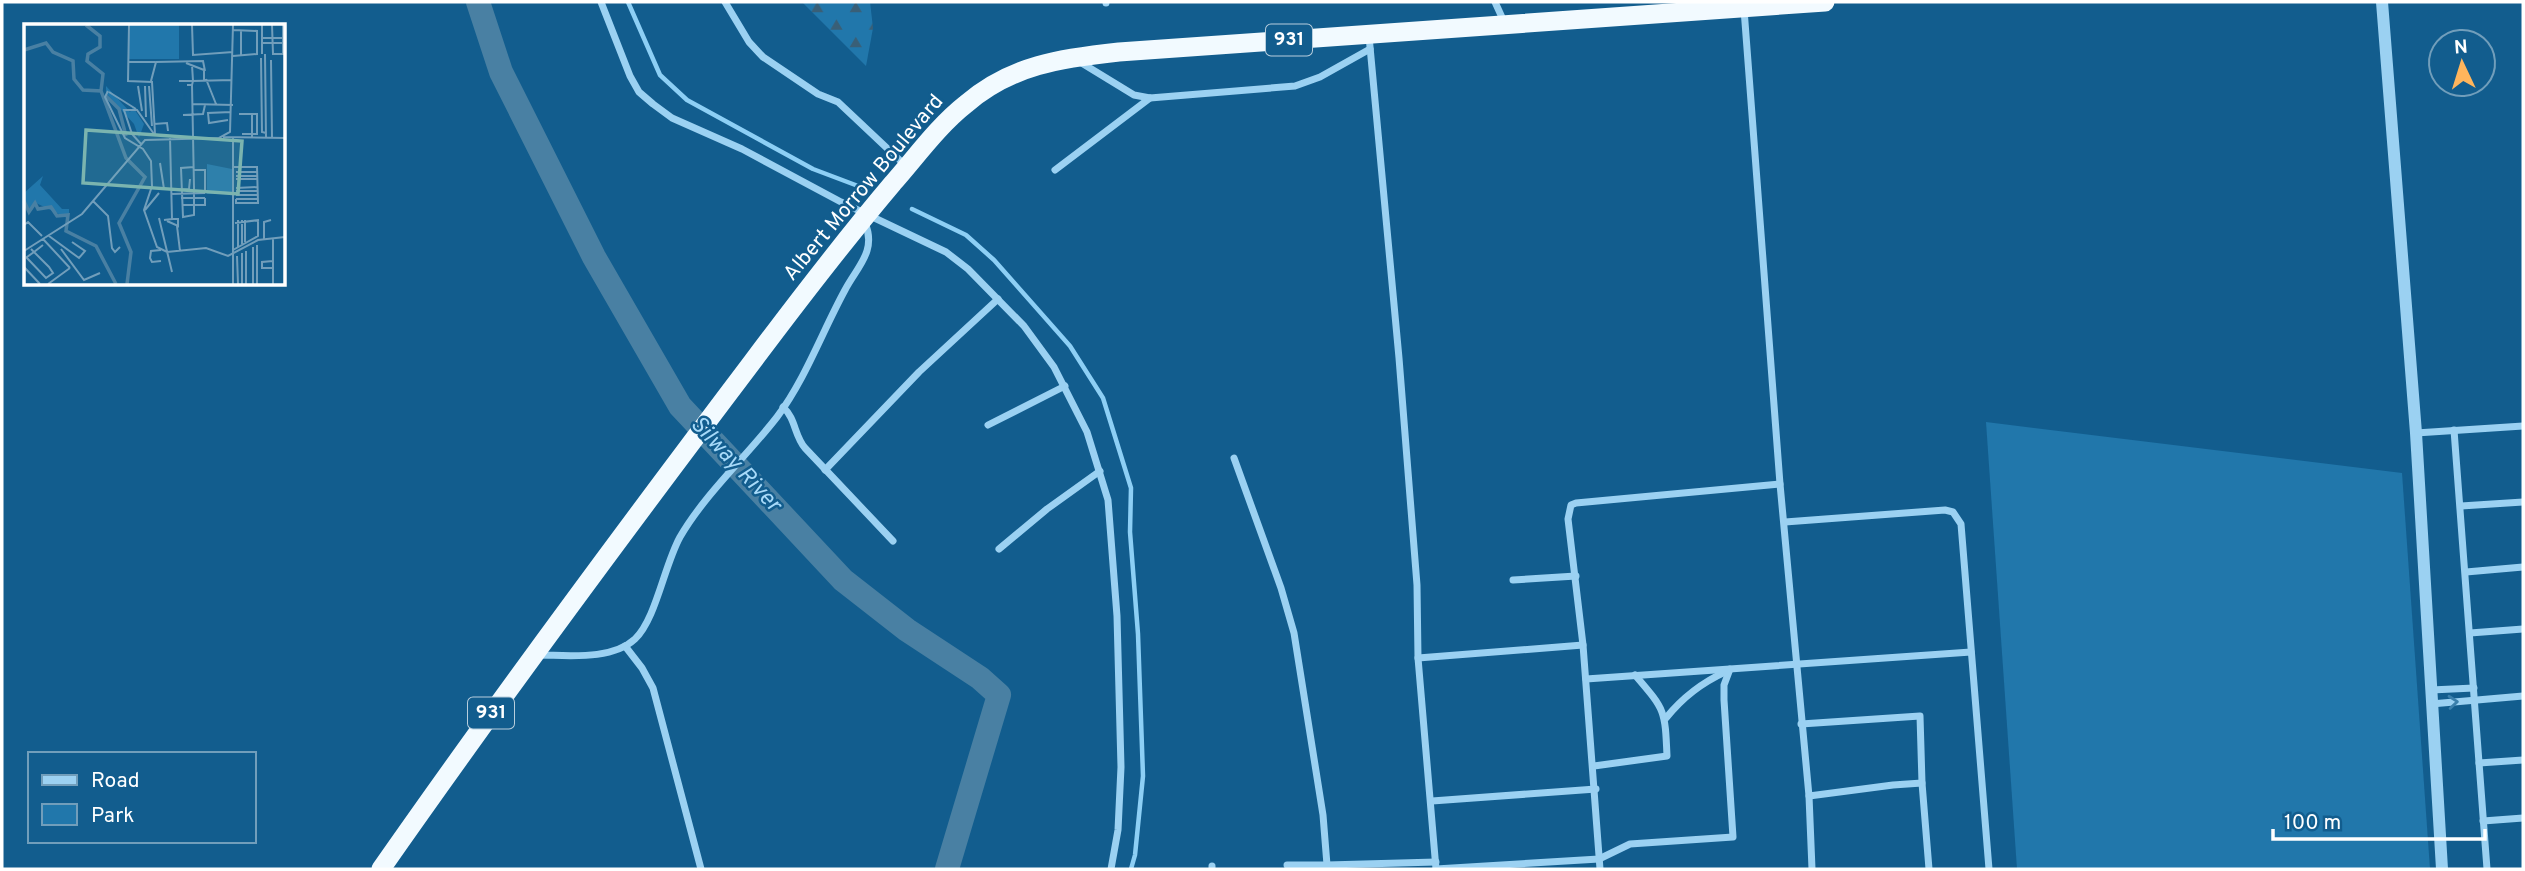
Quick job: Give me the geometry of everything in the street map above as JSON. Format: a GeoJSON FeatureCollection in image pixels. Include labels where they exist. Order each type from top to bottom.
{"type":"FeatureCollection","features":[{"type":"Feature","properties":{"kind":"highway","name":"Albert Morrow Boulevard"},"geometry":{"type":"LineString","coordinates":[[381,869],[604,558],[832,255],[966,103],[999,81],[1034,65],[1074,57],[1369,42],[1505,24],[1743,5],[1825,2]]}},
{"type":"Feature","properties":{"kind":"street"},"geometry":{"type":"LineString","coordinates":[[601,2],[630,76],[639,92],[653,104],[672,118],[742,149],[865,217],[946,252],[968,269],[1024,326],[1054,367],[1087,432],[1108,500],[1117,616],[1121,767],[1118,830],[1111,869]]}},
{"type":"Feature","properties":{"kind":"street"},"geometry":{"type":"LineString","coordinates":[[725,2],[748,42],[763,57],[818,94],[838,103],[907,167]]}},
{"type":"Feature","properties":{"kind":"street"},"geometry":{"type":"LineString","coordinates":[[1495,2],[1505,24]]}},
{"type":"Feature","properties":{"kind":"street"},"geometry":{"type":"LineString","coordinates":[[2382,2],[2416,433],[2442,869]]}},
{"type":"Feature","properties":{"kind":"street"},"geometry":{"type":"LineString","coordinates":[[1743,5],[1780,484],[1809,796],[1812,869]]}},
{"type":"Feature","properties":{"kind":"street"},"geometry":{"type":"LineString","coordinates":[[1074,57],[1134,95],[1150,98],[1294,86],[1320,78],[1369,42]]}},
{"type":"Feature","properties":{"kind":"street"},"geometry":{"type":"LineString","coordinates":[[1369,42],[1399,358],[1417,585],[1418,658],[1436,867]]}},
{"type":"Feature","properties":{"kind":"street"},"geometry":{"type":"LineString","coordinates":[[1055,170],[1150,98]]}},
{"type":"Feature","properties":{"kind":"street"},"geometry":{"type":"LineString","coordinates":[[533,655],[596,654],[625,646],[634,639],[649,619],[674,548],[692,520],[778,416],[805,373],[845,290],[868,250],[869,233],[865,217]]}},
{"type":"Feature","properties":{"kind":"street"},"geometry":{"type":"LineString","coordinates":[[825,470],[919,372],[998,299]]}},
{"type":"Feature","properties":{"kind":"street"},"geometry":{"type":"LineString","coordinates":[[988,425],[1065,386]]}},
{"type":"Feature","properties":{"kind":"street"},"geometry":{"type":"LineString","coordinates":[[783,407],[794,420],[797,438],[892,541]]}},
{"type":"Feature","properties":{"kind":"street"},"geometry":{"type":"LineString","coordinates":[[2416,433],[2523,426]]}},
{"type":"Feature","properties":{"kind":"street"},"geometry":{"type":"LineString","coordinates":[[2454,430],[2487,869]]}},
{"type":"Feature","properties":{"kind":"street"},"geometry":{"type":"LineString","coordinates":[[1234,458],[1281,588],[1294,633],[1323,815],[1328,867]]}},
{"type":"Feature","properties":{"kind":"street"},"geometry":{"type":"LineString","coordinates":[[999,549],[1046,509],[1100,471]]}},
{"type":"Feature","properties":{"kind":"street"},"geometry":{"type":"LineString","coordinates":[[1600,869],[1583,645],[1568,519],[1571,505],[1780,484]]}},
{"type":"Feature","properties":{"kind":"street"},"geometry":{"type":"LineString","coordinates":[[2461,506],[2523,502]]}},
{"type":"Feature","properties":{"kind":"street"},"geometry":{"type":"LineString","coordinates":[[1784,522],[1945,510],[1953,512],[1961,524],[1989,869]]}},
{"type":"Feature","properties":{"kind":"street"},"geometry":{"type":"LineString","coordinates":[[2466,572],[2523,567]]}},
{"type":"Feature","properties":{"kind":"street"},"geometry":{"type":"LineString","coordinates":[[1513,580],[1576,576]]}},
{"type":"Feature","properties":{"kind":"street"},"geometry":{"type":"LineString","coordinates":[[2470,633],[2523,629]]}},
{"type":"Feature","properties":{"kind":"street"},"geometry":{"type":"LineString","coordinates":[[1418,658],[1583,645]]}},
{"type":"Feature","properties":{"kind":"street"},"geometry":{"type":"LineString","coordinates":[[625,646],[653,688],[701,869]]}},
{"type":"Feature","properties":{"kind":"street"},"geometry":{"type":"LineString","coordinates":[[1586,678],[1971,652]]}},
{"type":"Feature","properties":{"kind":"street"},"geometry":{"type":"LineString","coordinates":[[1287,865],[1436,867],[1599,859],[1630,844],[1732,837],[1724,701],[1724,685],[1730,669]]}},
{"type":"Feature","properties":{"kind":"street"},"geometry":{"type":"LineString","coordinates":[[1666,718],[1681,699],[1705,681],[1730,669]]}},
{"type":"Feature","properties":{"kind":"street"},"geometry":{"type":"LineString","coordinates":[[1594,766],[1667,756],[1666,718],[1662,706],[1634,675]]}},
{"type":"Feature","properties":{"kind":"street"},"geometry":{"type":"LineString","coordinates":[[2431,690],[2474,688]]}},
{"type":"Feature","properties":{"kind":"street"},"geometry":{"type":"LineString","coordinates":[[2431,704],[2523,696]]}},
{"type":"Feature","properties":{"kind":"street"},"geometry":{"type":"LineString","coordinates":[[1801,724],[1920,716],[1929,869]]}},
{"type":"Feature","properties":{"kind":"street"},"geometry":{"type":"LineString","coordinates":[[2479,763],[2523,760]]}},
{"type":"Feature","properties":{"kind":"street"},"geometry":{"type":"LineString","coordinates":[[1809,796],[1922,783]]}},
{"type":"Feature","properties":{"kind":"street"},"geometry":{"type":"LineString","coordinates":[[1432,801],[1596,789]]}},
{"type":"Feature","properties":{"kind":"street"},"geometry":{"type":"LineString","coordinates":[[2483,821],[2523,818]]}},
{"type":"Feature","properties":{"kind":"green space"},"geometry":{"type":"Polygon","coordinates":[[[802,2],[870,2],[873,28],[866,66],[802,2]]]}},
{"type":"Feature","properties":{"kind":"green space"},"geometry":{"type":"Polygon","coordinates":[[[1986,422],[2402,473],[2430,869],[2017,869],[1986,422]]]}},
{"type":"Feature","properties":{"kind":"waterway","name":"Silway River"},"geometry":{"type":"LineString","coordinates":[[478,2],[501,72],[594,257],[680,406],[843,580],[907,630],[980,678],[999,695],[947,869]]}},
{"type":"Feature","properties":{"kind":"waterway"},"geometry":{"type":"LineString","coordinates":[[628,2],[660,75],[687,100],[813,169],[866,189]]}},
{"type":"Feature","properties":{"kind":"waterway"},"geometry":{"type":"LineString","coordinates":[[912,209],[966,235],[994,260],[1070,346],[1103,398],[1131,488],[1130,532],[1138,634],[1143,776],[1135,855],[1131,869]]}}]}
